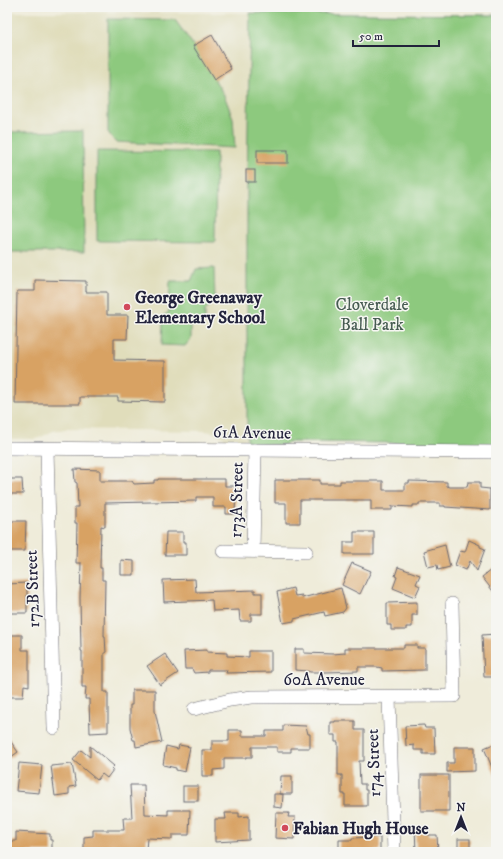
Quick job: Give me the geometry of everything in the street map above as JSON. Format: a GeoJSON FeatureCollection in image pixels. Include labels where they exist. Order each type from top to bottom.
{"type":"FeatureCollection","features":[{"type":"Feature","properties":{"kind":"street","name":"61A Avenue"},"geometry":{"type":"LineString","coordinates":[[7,448],[496,452]]}},
{"type":"Feature","properties":{"kind":"street","name":"172B Street"},"geometry":{"type":"LineString","coordinates":[[47,448],[54,728]]}},
{"type":"Feature","properties":{"kind":"street","name":"173A Street"},"geometry":{"type":"LineString","coordinates":[[253,551],[255,450]]}},
{"type":"Feature","properties":{"kind":"street","name":"173A Street"},"geometry":{"type":"LineString","coordinates":[[223,551],[306,552]]}},
{"type":"Feature","properties":{"kind":"street","name":"60A Avenue"},"geometry":{"type":"LineString","coordinates":[[194,709],[230,700],[252,697],[454,696],[452,604]]}},
{"type":"Feature","properties":{"kind":"street","name":"174 Street"},"geometry":{"type":"LineString","coordinates":[[389,697],[394,852]]}},
{"type":"Feature","properties":{"kind":"shaded area","name":"George Greenaway Elementary School"},"geometry":{"type":"Polygon","coordinates":[[[7,12],[250,13],[247,184],[247,445],[232,444],[218,434],[206,431],[66,429],[53,431],[34,439],[7,439],[7,12]]]}},
{"type":"Feature","properties":{"kind":"green space","name":"Cloverdale Ball Park"},"geometry":{"type":"Polygon","coordinates":[[[250,13],[496,15],[496,444],[289,442],[285,445],[247,445],[247,184],[250,13]]]}},
{"type":"Feature","properties":{"kind":"green space"},"geometry":{"type":"Polygon","coordinates":[[[108,19],[175,20],[194,46],[224,95],[233,118],[235,148],[115,142],[108,132],[108,19]]]}},
{"type":"Feature","properties":{"kind":"green space"},"geometry":{"type":"Polygon","coordinates":[[[83,131],[84,252],[7,252],[7,132],[83,131]]]}},
{"type":"Feature","properties":{"kind":"green space"},"geometry":{"type":"Polygon","coordinates":[[[97,151],[216,152],[215,242],[97,241],[97,151]]]}},
{"type":"Feature","properties":{"kind":"green space"},"geometry":{"type":"Polygon","coordinates":[[[214,268],[215,301],[205,310],[205,320],[191,325],[191,339],[185,346],[162,345],[163,316],[169,312],[170,281],[191,281],[196,269],[214,268]]]}},
{"type":"Feature","properties":{"kind":"building"},"geometry":{"type":"Polygon","coordinates":[[[212,35],[231,69],[214,80],[193,46],[212,35]]]}},
{"type":"Feature","properties":{"kind":"building"},"geometry":{"type":"Polygon","coordinates":[[[257,150],[288,150],[288,163],[257,163],[257,150]]]}},
{"type":"Feature","properties":{"kind":"building"},"geometry":{"type":"Polygon","coordinates":[[[246,170],[255,170],[255,182],[246,182],[246,170]]]}},
{"type":"Feature","properties":{"kind":"building"},"geometry":{"type":"Polygon","coordinates":[[[35,280],[86,281],[86,292],[107,292],[107,315],[128,315],[127,339],[114,339],[114,360],[165,361],[165,402],[118,401],[118,397],[80,397],[80,404],[15,404],[17,291],[35,291],[35,280]]]}},
{"type":"Feature","properties":{"kind":"building"},"geometry":{"type":"Polygon","coordinates":[[[74,469],[100,470],[100,481],[132,481],[134,484],[154,483],[154,480],[158,479],[225,479],[225,486],[236,486],[235,514],[226,514],[226,507],[213,507],[213,497],[196,497],[196,501],[105,503],[105,527],[101,526],[100,568],[102,568],[102,580],[105,580],[104,636],[106,653],[104,653],[104,692],[108,692],[108,732],[90,733],[89,699],[85,699],[86,687],[82,687],[80,598],[81,563],[76,563],[77,523],[75,523],[75,507],[78,507],[77,483],[75,482],[74,469]]]}},
{"type":"Feature","properties":{"kind":"building"},"geometry":{"type":"Polygon","coordinates":[[[7,479],[22,479],[23,494],[7,494],[7,479]]]}},
{"type":"Feature","properties":{"kind":"building"},"geometry":{"type":"Polygon","coordinates":[[[275,480],[320,480],[320,484],[340,484],[340,481],[383,481],[383,490],[405,490],[405,483],[409,483],[409,481],[447,482],[447,486],[450,487],[467,487],[468,482],[480,482],[480,488],[490,489],[490,510],[445,507],[440,506],[440,503],[419,503],[419,505],[413,505],[413,507],[392,506],[392,510],[371,510],[371,500],[300,500],[300,523],[286,523],[286,503],[275,503],[275,480]]]}},
{"type":"Feature","properties":{"kind":"building"},"geometry":{"type":"Polygon","coordinates":[[[7,521],[26,521],[25,551],[7,551],[7,521]]]}},
{"type":"Feature","properties":{"kind":"building"},"geometry":{"type":"Polygon","coordinates":[[[166,532],[183,532],[183,542],[186,542],[186,555],[165,555],[166,532]]]}},
{"type":"Feature","properties":{"kind":"building"},"geometry":{"type":"Polygon","coordinates":[[[354,532],[374,532],[374,554],[344,554],[344,542],[354,542],[354,532]]]}},
{"type":"Feature","properties":{"kind":"building"},"geometry":{"type":"Polygon","coordinates":[[[469,540],[485,549],[477,571],[470,561],[466,570],[455,565],[460,551],[465,552],[469,540]]]}},
{"type":"Feature","properties":{"kind":"building"},"geometry":{"type":"Polygon","coordinates":[[[445,545],[450,567],[438,570],[437,565],[428,567],[424,551],[445,545]]]}},
{"type":"Feature","properties":{"kind":"building"},"geometry":{"type":"Polygon","coordinates":[[[121,560],[134,561],[134,575],[121,575],[121,560]]]}},
{"type":"Feature","properties":{"kind":"building"},"geometry":{"type":"Polygon","coordinates":[[[352,563],[371,571],[360,594],[342,585],[352,563]]]}},
{"type":"Feature","properties":{"kind":"building"},"geometry":{"type":"Polygon","coordinates":[[[496,566],[496,595],[482,577],[496,566]]]}},
{"type":"Feature","properties":{"kind":"building"},"geometry":{"type":"Polygon","coordinates":[[[398,567],[420,575],[416,584],[420,586],[415,597],[393,588],[397,577],[395,576],[398,567]]]}},
{"type":"Feature","properties":{"kind":"building"},"geometry":{"type":"Polygon","coordinates":[[[195,579],[196,592],[255,590],[255,593],[262,593],[262,614],[251,614],[251,621],[240,621],[239,610],[213,611],[212,600],[164,602],[163,580],[195,579]]]}},
{"type":"Feature","properties":{"kind":"building"},"geometry":{"type":"Polygon","coordinates":[[[27,583],[27,613],[7,613],[7,584],[27,583]]]}},
{"type":"Feature","properties":{"kind":"building"},"geometry":{"type":"Polygon","coordinates":[[[293,588],[295,596],[302,595],[302,598],[341,588],[346,608],[343,612],[325,616],[324,612],[283,623],[277,592],[293,588]]]}},
{"type":"Feature","properties":{"kind":"building"},"geometry":{"type":"Polygon","coordinates":[[[417,602],[417,615],[412,615],[412,627],[406,627],[406,630],[391,630],[391,625],[387,625],[387,603],[417,602]]]}},
{"type":"Feature","properties":{"kind":"building"},"geometry":{"type":"Polygon","coordinates":[[[496,634],[496,677],[484,677],[482,635],[496,634]]]}},
{"type":"Feature","properties":{"kind":"building"},"geometry":{"type":"Polygon","coordinates":[[[7,635],[22,635],[22,650],[29,650],[29,686],[24,685],[23,697],[7,697],[7,635]]]}},
{"type":"Feature","properties":{"kind":"building"},"geometry":{"type":"Polygon","coordinates":[[[404,645],[417,645],[417,648],[425,648],[425,670],[382,671],[382,668],[377,667],[358,667],[358,671],[310,672],[295,670],[295,649],[304,649],[304,653],[333,654],[345,653],[345,648],[404,648],[404,645]]]}},
{"type":"Feature","properties":{"kind":"building"},"geometry":{"type":"Polygon","coordinates":[[[207,650],[207,652],[227,653],[227,656],[249,657],[249,651],[271,651],[271,672],[226,673],[227,670],[208,670],[208,672],[194,673],[192,669],[185,669],[184,651],[207,650]]]}},
{"type":"Feature","properties":{"kind":"building"},"geometry":{"type":"Polygon","coordinates":[[[165,654],[178,673],[160,685],[147,666],[165,654]]]}},
{"type":"Feature","properties":{"kind":"building"},"geometry":{"type":"Polygon","coordinates":[[[132,690],[155,690],[155,711],[162,742],[136,747],[130,728],[130,705],[132,705],[132,690]]]}},
{"type":"Feature","properties":{"kind":"building"},"geometry":{"type":"Polygon","coordinates":[[[355,721],[355,730],[364,730],[364,761],[359,761],[360,784],[365,784],[365,790],[367,790],[367,806],[345,806],[345,794],[342,794],[342,775],[338,775],[338,742],[335,742],[335,735],[330,735],[330,722],[355,721]]]}},
{"type":"Feature","properties":{"kind":"building"},"geometry":{"type":"Polygon","coordinates":[[[283,725],[306,726],[308,734],[310,734],[310,748],[291,748],[291,752],[277,752],[277,747],[252,747],[252,757],[224,758],[224,769],[213,770],[213,776],[202,776],[202,750],[212,750],[212,741],[229,741],[229,730],[242,730],[242,736],[266,736],[266,731],[283,731],[283,725]]]}},
{"type":"Feature","properties":{"kind":"building"},"geometry":{"type":"Polygon","coordinates":[[[424,725],[425,728],[434,728],[435,754],[423,754],[423,750],[414,750],[414,745],[406,746],[405,726],[424,725]]]}},
{"type":"Feature","properties":{"kind":"building"},"geometry":{"type":"Polygon","coordinates":[[[7,736],[18,752],[7,760],[7,736]]]}},
{"type":"Feature","properties":{"kind":"building"},"geometry":{"type":"Polygon","coordinates":[[[496,743],[496,777],[484,748],[496,743]]]}},
{"type":"Feature","properties":{"kind":"building"},"geometry":{"type":"Polygon","coordinates":[[[179,745],[190,747],[185,772],[163,765],[166,746],[178,749],[179,745]]]}},
{"type":"Feature","properties":{"kind":"building"},"geometry":{"type":"Polygon","coordinates":[[[90,746],[114,766],[107,778],[102,774],[97,780],[73,760],[81,750],[90,757],[90,746]]]}},
{"type":"Feature","properties":{"kind":"building"},"geometry":{"type":"Polygon","coordinates":[[[454,747],[475,747],[475,771],[447,772],[447,763],[454,763],[454,747]]]}},
{"type":"Feature","properties":{"kind":"building"},"geometry":{"type":"Polygon","coordinates":[[[19,763],[42,765],[39,793],[16,791],[19,763]]]}},
{"type":"Feature","properties":{"kind":"building"},"geometry":{"type":"Polygon","coordinates":[[[72,764],[76,786],[69,787],[69,794],[55,796],[51,766],[72,764]]]}},
{"type":"Feature","properties":{"kind":"building"},"geometry":{"type":"Polygon","coordinates":[[[421,775],[449,775],[449,811],[421,811],[421,775]]]}},
{"type":"Feature","properties":{"kind":"building"},"geometry":{"type":"Polygon","coordinates":[[[281,776],[292,776],[292,794],[280,794],[281,776]]]}},
{"type":"Feature","properties":{"kind":"building"},"geometry":{"type":"Polygon","coordinates":[[[130,785],[144,785],[145,814],[168,815],[168,810],[190,810],[189,835],[172,835],[172,839],[147,838],[146,850],[84,852],[84,837],[93,836],[93,830],[124,830],[123,818],[132,818],[130,785]]]}},
{"type":"Feature","properties":{"kind":"building"},"geometry":{"type":"Polygon","coordinates":[[[183,786],[198,786],[198,801],[183,801],[183,786]]]}},
{"type":"Feature","properties":{"kind":"building"},"geometry":{"type":"Polygon","coordinates":[[[274,794],[283,794],[282,808],[274,807],[274,794]]]}},
{"type":"Feature","properties":{"kind":"building"},"geometry":{"type":"Polygon","coordinates":[[[225,813],[239,813],[239,817],[249,816],[249,840],[215,842],[215,819],[226,819],[225,813]]]}},
{"type":"Feature","properties":{"kind":"building","name":"Fabian Hugh House"},"geometry":{"type":"Polygon","coordinates":[[[276,813],[289,813],[288,817],[295,817],[294,839],[275,838],[276,813]]]}},
{"type":"Feature","properties":{"kind":"building"},"geometry":{"type":"Polygon","coordinates":[[[415,827],[428,827],[428,835],[437,835],[438,852],[416,852],[415,827]]]}},
{"type":"Feature","properties":{"kind":"building"},"geometry":{"type":"Polygon","coordinates":[[[16,832],[50,834],[50,840],[52,840],[52,852],[7,852],[7,841],[16,841],[16,832]]]}},
{"type":"Feature","properties":{"kind":"building"},"geometry":{"type":"Polygon","coordinates":[[[380,837],[380,851],[339,852],[339,840],[352,840],[352,838],[380,837]]]}},
{"type":"Feature","properties":{"kind":"building"},"geometry":{"type":"Polygon","coordinates":[[[458,839],[470,839],[470,852],[458,852],[458,839]]]}},
{"type":"Feature","properties":{"kind":"place","name":"George Greenaway Elementary School"},"geometry":{"type":"Point","coordinates":[127,307]}},
{"type":"Feature","properties":{"kind":"place","name":"Fabian Hugh House"},"geometry":{"type":"Point","coordinates":[285,828]}}]}
